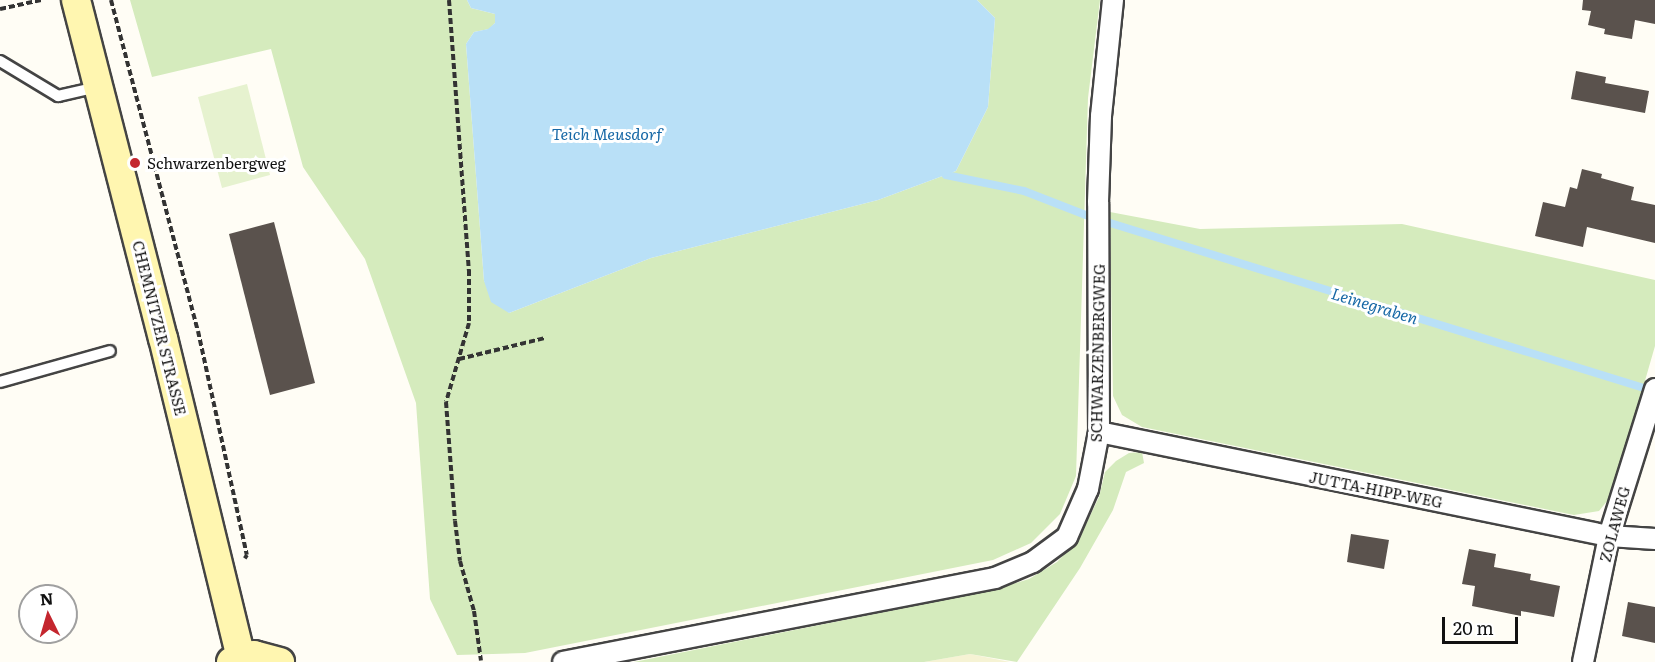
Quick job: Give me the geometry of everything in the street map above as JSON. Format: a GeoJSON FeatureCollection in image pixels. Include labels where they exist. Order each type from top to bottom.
{"type":"FeatureCollection","features":[{"type":"Feature","properties":{"kind":"main road","name":"CHEMNITZER STRASSE"},"geometry":{"type":"LineString","coordinates":[[75,0],[163,338],[236,660]]}},
{"type":"Feature","properties":{"kind":"main road"},"geometry":{"type":"LineString","coordinates":[[236,660],[262,656],[280,662]]}},
{"type":"Feature","properties":{"kind":"street","name":"SCHWARZENBERGWEG"},"geometry":{"type":"LineString","coordinates":[[563,662],[995,578],[1033,562],[1067,537],[1088,489],[1099,432],[1098,202],[1101,116],[1113,0]]}},
{"type":"Feature","properties":{"kind":"street","name":"ZOLAWEG"},"geometry":{"type":"LineString","coordinates":[[1583,662],[1609,536],[1655,389]]}},
{"type":"Feature","properties":{"kind":"street","name":"JUTTA-HIPP-WEG"},"geometry":{"type":"LineString","coordinates":[[1099,432],[1609,536],[1655,539]]}},
{"type":"Feature","properties":{"kind":"lane"},"geometry":{"type":"LineString","coordinates":[[0,62],[58,96],[98,87]]}},
{"type":"Feature","properties":{"kind":"lane"},"geometry":{"type":"LineString","coordinates":[[0,382],[110,351]]}},
{"type":"Feature","properties":{"kind":"path"},"geometry":{"type":"LineString","coordinates":[[0,9],[40,0]]}},
{"type":"Feature","properties":{"kind":"path"},"geometry":{"type":"LineString","coordinates":[[111,0],[198,331],[247,555]]}},
{"type":"Feature","properties":{"kind":"path"},"geometry":{"type":"LineString","coordinates":[[449,0],[469,270],[469,322],[446,402],[460,561],[474,610],[480,662]]}},
{"type":"Feature","properties":{"kind":"path"},"geometry":{"type":"LineString","coordinates":[[458,359],[545,338]]}},
{"type":"Feature","properties":{"kind":"shaded area"},"geometry":{"type":"Polygon","coordinates":[[[970,654],[1010,662],[924,662],[970,654]]]}},
{"type":"Feature","properties":{"kind":"green space"},"geometry":{"type":"Polygon","coordinates":[[[130,0],[467,0],[471,8],[495,14],[495,23],[489,29],[474,32],[466,44],[484,281],[509,313],[651,258],[878,200],[956,171],[988,107],[995,18],[977,0],[1100,0],[1088,98],[1076,476],[1060,514],[1031,543],[993,560],[525,653],[457,655],[430,599],[416,403],[365,259],[303,167],[271,49],[152,77],[130,0]]]}},
{"type":"Feature","properties":{"kind":"green space"},"geometry":{"type":"Polygon","coordinates":[[[247,84],[270,175],[222,188],[198,97],[247,84]]]}},
{"type":"Feature","properties":{"kind":"green space"},"geometry":{"type":"Polygon","coordinates":[[[1110,212],[1200,229],[1402,224],[1655,280],[1655,346],[1612,495],[1599,511],[1574,515],[1142,427],[1122,415],[1113,396],[1110,212]]]}},
{"type":"Feature","properties":{"kind":"green space"},"geometry":{"type":"Polygon","coordinates":[[[1142,452],[1144,463],[1126,472],[1113,510],[1080,568],[1017,662],[970,654],[924,662],[634,662],[989,591],[1029,579],[1057,562],[1079,539],[1099,497],[1105,472],[1129,453],[1142,452]]]}},
{"type":"Feature","properties":{"kind":"water","name":"Teich Meusdorf"},"geometry":{"type":"Polygon","coordinates":[[[467,0],[977,0],[995,18],[988,107],[956,171],[878,200],[651,258],[509,313],[491,302],[484,281],[466,44],[474,32],[488,29],[495,23],[495,14],[471,8],[467,0]]]}},
{"type":"Feature","properties":{"kind":"building"},"geometry":{"type":"Polygon","coordinates":[[[1583,0],[1655,0],[1655,24],[1635,20],[1632,39],[1604,34],[1605,29],[1588,25],[1591,11],[1582,10],[1583,0]]]}},
{"type":"Feature","properties":{"kind":"building"},"geometry":{"type":"Polygon","coordinates":[[[1576,71],[1606,77],[1605,83],[1649,91],[1645,113],[1571,99],[1576,71]]]}},
{"type":"Feature","properties":{"kind":"building"},"geometry":{"type":"Polygon","coordinates":[[[1582,169],[1602,174],[1601,178],[1634,187],[1631,200],[1655,205],[1655,243],[1587,227],[1583,247],[1535,236],[1543,202],[1565,207],[1570,187],[1577,189],[1582,169]]]}},
{"type":"Feature","properties":{"kind":"building"},"geometry":{"type":"Polygon","coordinates":[[[274,222],[315,383],[270,395],[229,234],[274,222]]]}},
{"type":"Feature","properties":{"kind":"building"},"geometry":{"type":"Polygon","coordinates":[[[1351,534],[1389,540],[1384,569],[1347,562],[1351,534]]]}},
{"type":"Feature","properties":{"kind":"building"},"geometry":{"type":"Polygon","coordinates":[[[1469,549],[1496,554],[1494,567],[1531,574],[1530,580],[1560,586],[1554,617],[1521,611],[1521,616],[1472,606],[1475,586],[1462,584],[1469,549]]]}},
{"type":"Feature","properties":{"kind":"building"},"geometry":{"type":"Polygon","coordinates":[[[1628,602],[1655,607],[1655,643],[1622,636],[1628,602]]]}},
{"type":"Feature","properties":{"kind":"waterway","name":"Leinegraben"},"geometry":{"type":"LineString","coordinates":[[946,175],[1024,191],[1088,216]]}},
{"type":"Feature","properties":{"kind":"waterway","name":"Leinegraben"},"geometry":{"type":"LineString","coordinates":[[1107,222],[1644,388]]}},
{"type":"Feature","properties":{"kind":"place","name":"Schwarzenbergweg"},"geometry":{"type":"Point","coordinates":[135,163]}}]}
